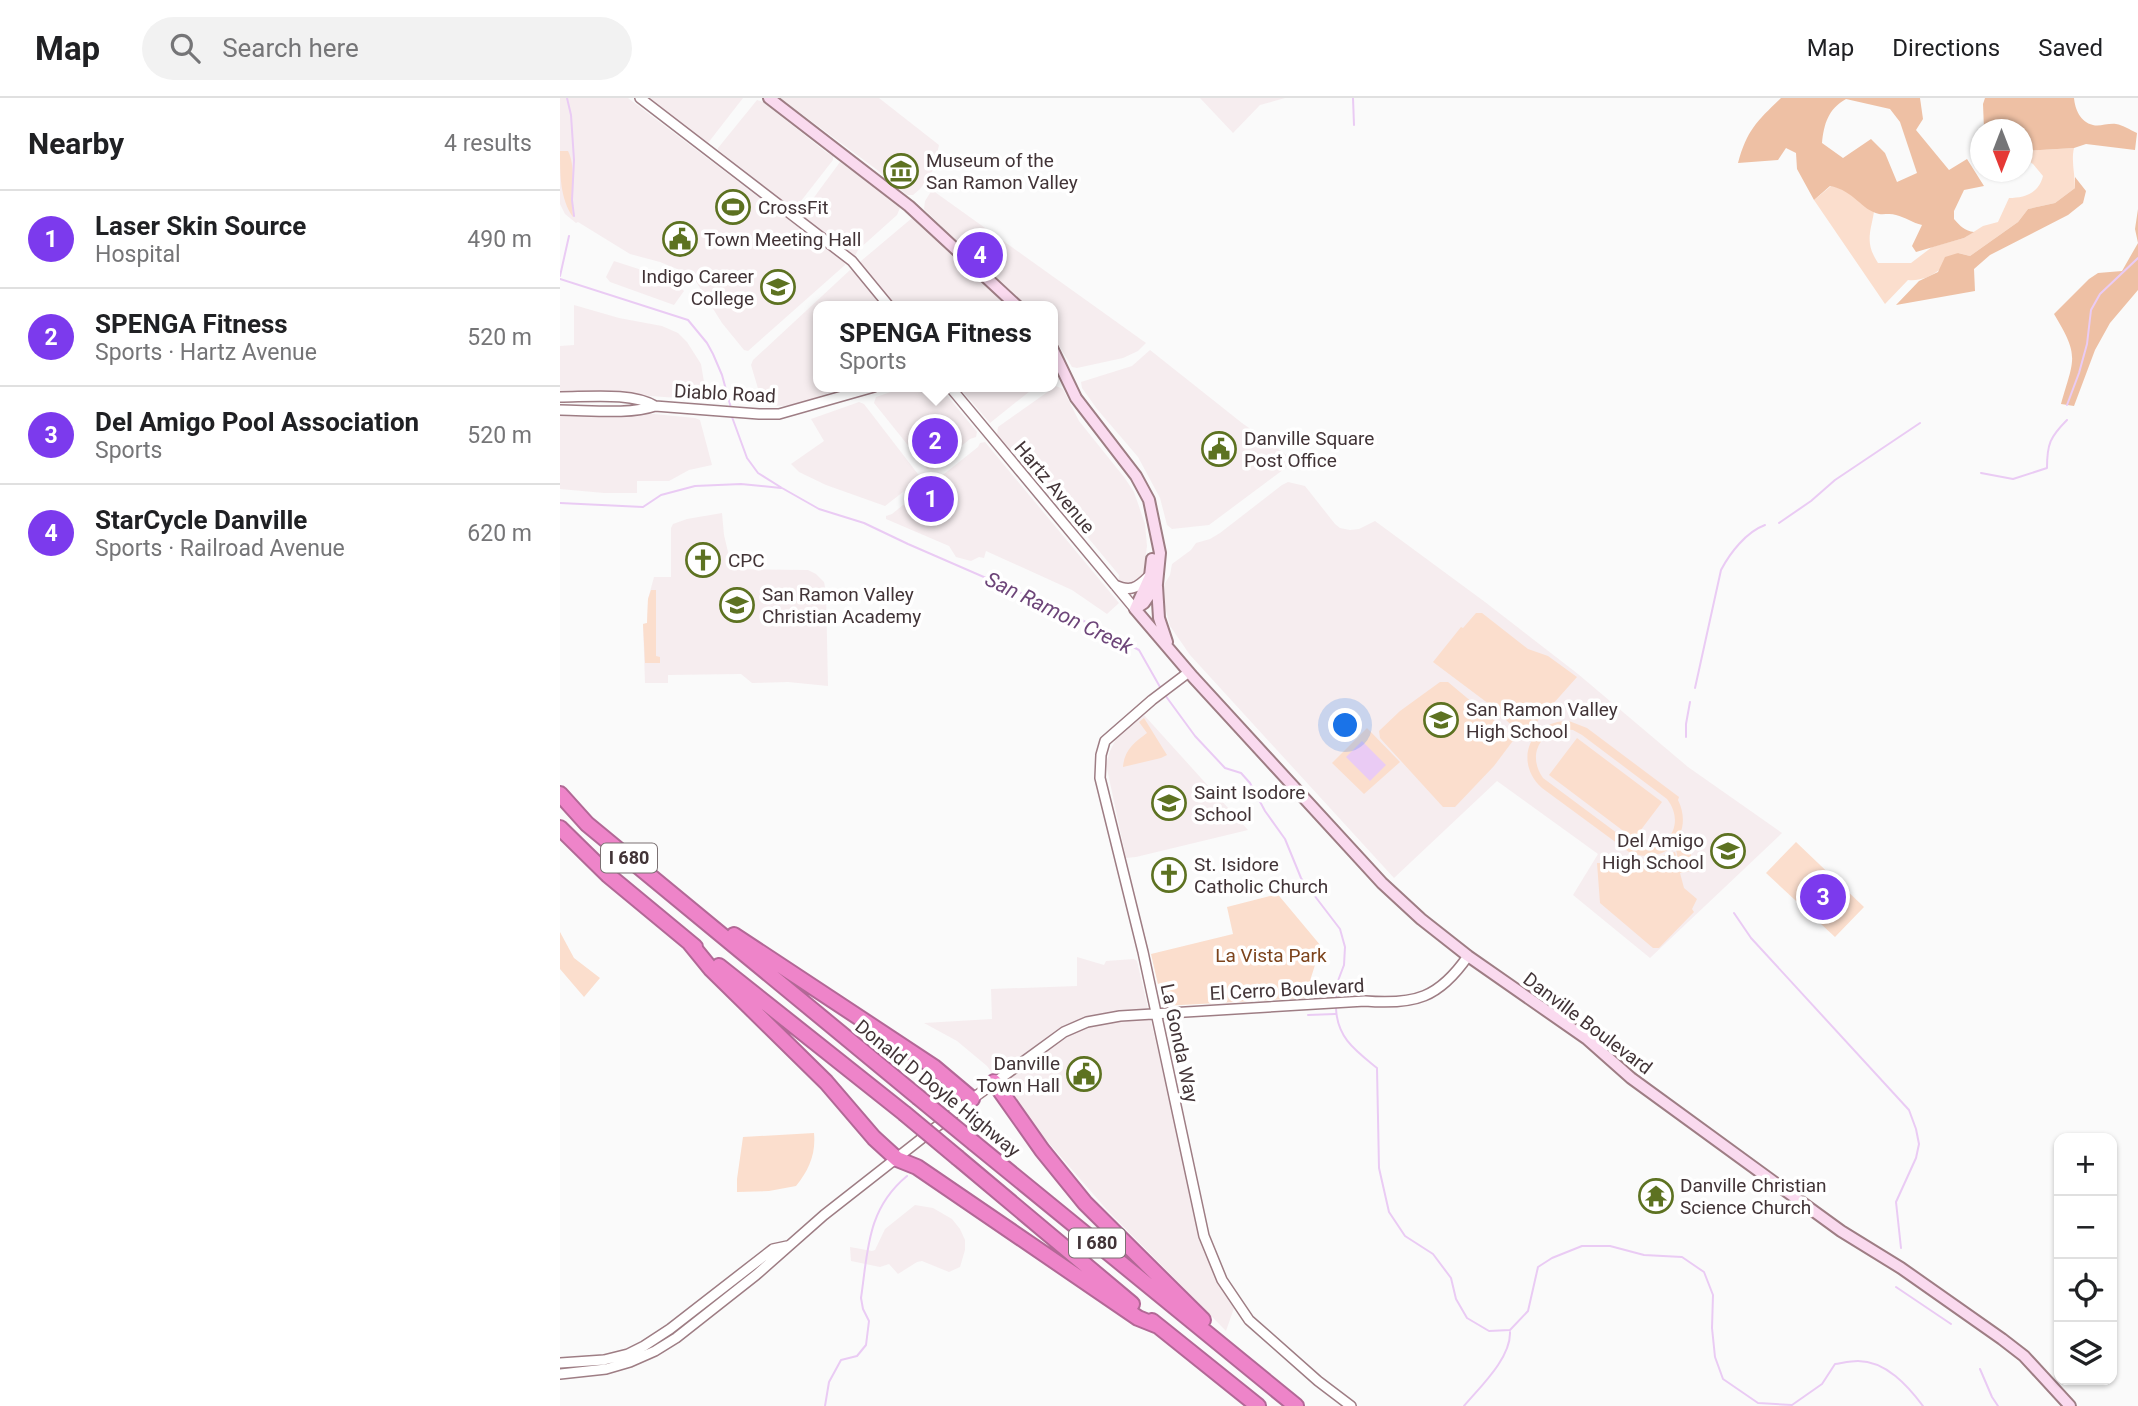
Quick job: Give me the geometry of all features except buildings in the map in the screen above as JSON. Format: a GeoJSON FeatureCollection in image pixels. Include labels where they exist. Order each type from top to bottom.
{"type":"FeatureCollection","features":[{"type":"Feature","properties":{"kind":"highway","name":"Donald D Doyle Highway"},"geometry":{"type":"LineString","coordinates":[[560,794],[587,824],[701,919],[1296,1406]]}},
{"type":"Feature","properties":{"kind":"highway","name":"I 680"},"geometry":{"type":"LineString","coordinates":[[560,828],[608,875],[904,1113],[1158,1326],[1258,1406]]}},
{"type":"Feature","properties":{"kind":"highway"},"geometry":{"type":"LineString","coordinates":[[701,919],[733,935],[934,1067],[972,1099]]}},
{"type":"Feature","properties":{"kind":"highway"},"geometry":{"type":"LineString","coordinates":[[689,942],[710,969],[826,1082],[874,1138],[897,1159],[917,1167],[1138,1318],[1158,1326]]}},
{"type":"Feature","properties":{"kind":"highway"},"geometry":{"type":"LineString","coordinates":[[994,1082],[1042,1150],[1085,1203],[1201,1317],[1220,1344]]}},
{"type":"Feature","properties":{"kind":"main road"},"geometry":{"type":"LineString","coordinates":[[769,98],[909,206],[1012,301]]}},
{"type":"Feature","properties":{"kind":"main road"},"geometry":{"type":"LineString","coordinates":[[1058,360],[1076,398],[1144,488],[1154,520],[1160,554],[1144,603],[1135,609]]}},
{"type":"Feature","properties":{"kind":"main road"},"geometry":{"type":"LineString","coordinates":[[1153,580],[1159,618],[1170,651]]}},
{"type":"Feature","properties":{"kind":"main road","name":"Danville Boulevard"},"geometry":{"type":"LineString","coordinates":[[1135,609],[1170,651],[1390,891],[1421,919],[1468,956],[1587,1039],[1631,1078],[1841,1231],[1901,1268],[2002,1339],[2024,1356],[2070,1406]]}},
{"type":"Feature","properties":{"kind":"street"},"geometry":{"type":"LineString","coordinates":[[640,98],[852,261],[885,301]]}},
{"type":"Feature","properties":{"kind":"street","name":"Diablo Road"},"geometry":{"type":"LineString","coordinates":[[560,410],[655,407],[779,414],[858,392]]}},
{"type":"Feature","properties":{"kind":"street","name":"Hartz Avenue"},"geometry":{"type":"LineString","coordinates":[[954,392],[1135,609]]}},
{"type":"Feature","properties":{"kind":"street","name":"Diablo Road"},"geometry":{"type":"LineString","coordinates":[[560,397],[634,398],[655,407]]}},
{"type":"Feature","properties":{"kind":"street"},"geometry":{"type":"LineString","coordinates":[[1113,583],[1132,589],[1153,580]]}},
{"type":"Feature","properties":{"kind":"street","name":"La Gonda Way"},"geometry":{"type":"LineString","coordinates":[[1189,672],[1105,741],[1100,778],[1143,952],[1204,1236],[1222,1280],[1249,1320],[1350,1406]]}},
{"type":"Feature","properties":{"kind":"street","name":"El Cerro Boulevard"},"geometry":{"type":"LineString","coordinates":[[560,1374],[606,1369],[630,1362],[676,1338],[972,1099],[1064,1032],[1105,1018],[1365,1001],[1402,1002],[1426,995],[1445,984],[1468,956]]}},
{"type":"Feature","properties":{"kind":"street","name":"El Cerro Boulevard"},"geometry":{"type":"LineString","coordinates":[[560,1363],[604,1360],[628,1354],[644,1346],[773,1249],[787,1246]]}},
{"type":"Feature","properties":{"kind":"shaded area"},"geometry":{"type":"Polygon","coordinates":[[[560,98],[628,98],[845,265],[748,351],[744,350],[722,323],[695,280],[660,262],[630,254],[565,214],[560,204],[560,98]]]}},
{"type":"Feature","properties":{"kind":"shaded area"},"geometry":{"type":"Polygon","coordinates":[[[647,98],[743,98],[708,143],[647,98]]]}},
{"type":"Feature","properties":{"kind":"shaded area"},"geometry":{"type":"Polygon","coordinates":[[[780,98],[879,98],[939,145],[930,176],[913,195],[907,195],[780,98]]]}},
{"type":"Feature","properties":{"kind":"shaded area"},"geometry":{"type":"Polygon","coordinates":[[[1200,98],[1285,98],[1260,105],[1233,133],[1200,98]]]}},
{"type":"Feature","properties":{"kind":"shaded area"},"geometry":{"type":"Polygon","coordinates":[[[1781,98],[1920,98],[1923,119],[1916,130],[1949,170],[1967,159],[1970,164],[1970,182],[1981,182],[1984,186],[1964,190],[1954,211],[1954,219],[1958,224],[1974,232],[1964,238],[1916,252],[1912,246],[1922,225],[1896,215],[1873,212],[1839,188],[1830,186],[1814,200],[1797,169],[1796,153],[1786,148],[1778,160],[1738,163],[1749,134],[1781,98]],[[1846,99],[1835,107],[1828,118],[1822,143],[1843,158],[1871,139],[1885,153],[1897,182],[1917,173],[1900,122],[1890,109],[1846,99]]]}},
{"type":"Feature","properties":{"kind":"shaded area"},"geometry":{"type":"Polygon","coordinates":[[[1985,98],[2074,98],[2079,114],[2088,123],[2098,126],[2116,124],[2137,133],[2135,150],[2086,144],[2074,148],[2033,150],[2033,119],[1984,119],[1985,98]]]}},
{"type":"Feature","properties":{"kind":"shaded area"},"geometry":{"type":"Polygon","coordinates":[[[757,100],[833,156],[833,160],[794,210],[718,150],[757,100]]]}},
{"type":"Feature","properties":{"kind":"shaded area"},"geometry":{"type":"Polygon","coordinates":[[[840,162],[900,208],[897,215],[858,250],[855,256],[801,215],[840,162]]]}},
{"type":"Feature","properties":{"kind":"shaded area"},"geometry":{"type":"Polygon","coordinates":[[[2075,177],[2086,191],[2083,203],[2068,215],[1990,255],[1974,269],[1975,291],[1896,305],[1919,281],[1938,272],[1945,257],[1958,253],[1970,256],[2018,222],[2028,209],[2055,203],[2075,188],[2075,177]]]}},
{"type":"Feature","properties":{"kind":"shaded area"},"geometry":{"type":"Polygon","coordinates":[[[932,190],[1146,343],[1138,351],[1123,358],[1072,367],[1058,344],[1058,301],[1020,301],[924,209],[925,201],[932,190]]]}},
{"type":"Feature","properties":{"kind":"shaded area"},"geometry":{"type":"Polygon","coordinates":[[[2138,209],[2138,243],[2135,229],[2138,209]]]}},
{"type":"Feature","properties":{"kind":"shaded area"},"geometry":{"type":"Polygon","coordinates":[[[912,218],[950,248],[1005,301],[892,301],[861,261],[912,218]]]}},
{"type":"Feature","properties":{"kind":"shaded area"},"geometry":{"type":"Polygon","coordinates":[[[2138,243],[2138,290],[2110,323],[2095,350],[2074,406],[2061,404],[2072,358],[2068,340],[2054,314],[2098,273],[2122,271],[2138,243]]]}},
{"type":"Feature","properties":{"kind":"shaded area"},"geometry":{"type":"Polygon","coordinates":[[[614,261],[673,281],[684,291],[674,305],[610,282],[606,277],[614,261]]]}},
{"type":"Feature","properties":{"kind":"shaded area"},"geometry":{"type":"Polygon","coordinates":[[[850,270],[856,272],[877,301],[817,301],[850,270]]]}},
{"type":"Feature","properties":{"kind":"shaded area"},"geometry":{"type":"Polygon","coordinates":[[[813,304],[813,392],[832,392],[785,406],[765,405],[751,365],[753,360],[813,304]]]}},
{"type":"Feature","properties":{"kind":"shaded area"},"geometry":{"type":"Polygon","coordinates":[[[574,305],[619,318],[662,326],[678,333],[701,364],[707,400],[607,393],[560,393],[560,346],[574,345],[574,305]]]}},
{"type":"Feature","properties":{"kind":"shaded area"},"geometry":{"type":"Polygon","coordinates":[[[1150,350],[1295,461],[1209,525],[1172,529],[1167,525],[1160,498],[1138,457],[1082,388],[1081,382],[1132,366],[1150,350]]]}},
{"type":"Feature","properties":{"kind":"shaded area"},"geometry":{"type":"Polygon","coordinates":[[[1058,387],[1063,389],[1079,421],[1134,492],[1145,524],[1147,546],[1143,577],[1138,584],[1118,582],[1119,575],[1026,463],[997,435],[998,427],[1048,392],[1058,392],[1058,387]]]}},
{"type":"Feature","properties":{"kind":"shaded area"},"geometry":{"type":"Polygon","coordinates":[[[891,392],[944,392],[977,432],[976,437],[933,469],[927,469],[874,403],[876,397],[891,392]]]}},
{"type":"Feature","properties":{"kind":"shaded area"},"geometry":{"type":"Polygon","coordinates":[[[963,392],[1029,392],[990,423],[963,392]]]}},
{"type":"Feature","properties":{"kind":"shaded area"},"geometry":{"type":"Polygon","coordinates":[[[859,402],[864,404],[921,478],[885,506],[826,485],[799,472],[791,464],[824,441],[811,419],[859,402]]]}},
{"type":"Feature","properties":{"kind":"shaded area"},"geometry":{"type":"Polygon","coordinates":[[[560,414],[654,414],[695,418],[700,420],[712,465],[689,470],[669,481],[637,481],[637,493],[560,489],[560,414]]]}},
{"type":"Feature","properties":{"kind":"shaded area"},"geometry":{"type":"Polygon","coordinates":[[[985,442],[1119,603],[1107,614],[1072,590],[986,551],[984,558],[971,561],[956,557],[949,546],[886,519],[886,516],[929,486],[980,443],[985,442]]]}},
{"type":"Feature","properties":{"kind":"shaded area","name":"San Ramon Valley High School"},"geometry":{"type":"Polygon","coordinates":[[[1288,482],[1305,486],[1340,528],[1359,529],[1375,521],[1578,674],[1688,767],[1782,833],[1650,958],[1573,895],[1598,854],[1497,781],[1394,878],[1190,655],[1170,626],[1165,607],[1164,585],[1172,564],[1196,543],[1220,533],[1288,482]]]}},
{"type":"Feature","properties":{"kind":"shaded area","name":"San Ramon Valley Christian Academy"},"geometry":{"type":"Polygon","coordinates":[[[722,513],[732,569],[808,570],[824,582],[828,686],[788,682],[752,683],[741,674],[668,675],[668,683],[645,683],[643,624],[647,623],[648,599],[654,577],[671,577],[671,528],[673,524],[687,519],[722,513]]]}},
{"type":"Feature","properties":{"kind":"shaded area","name":"Saint Isodore School"},"geometry":{"type":"Polygon","coordinates":[[[1144,715],[1248,830],[1126,858],[1106,764],[1117,737],[1144,715]]]}},
{"type":"Feature","properties":{"kind":"shaded area"},"geometry":{"type":"Polygon","coordinates":[[[1362,741],[1386,765],[1370,781],[1346,757],[1362,741]]]}},
{"type":"Feature","properties":{"kind":"shaded area"},"geometry":{"type":"Polygon","coordinates":[[[1077,957],[1104,965],[1106,961],[1137,961],[1197,1219],[1213,1272],[1234,1308],[1226,1331],[1107,1210],[1014,1103],[987,1066],[957,1041],[924,1023],[992,1019],[991,989],[1077,986],[1077,957]]]}},
{"type":"Feature","properties":{"kind":"shaded area"},"geometry":{"type":"Polygon","coordinates":[[[915,1205],[933,1208],[952,1219],[960,1229],[965,1240],[965,1250],[960,1267],[949,1272],[922,1261],[898,1274],[889,1264],[880,1267],[851,1261],[850,1247],[875,1250],[885,1229],[915,1205]]]}},
{"type":"Feature","properties":{"kind":"green space"},"geometry":{"type":"Polygon","coordinates":[[[2074,148],[2075,188],[2055,203],[2028,209],[2018,222],[1970,256],[1958,253],[1930,276],[1908,280],[1885,304],[1814,200],[1831,186],[1850,193],[1874,212],[1870,244],[1878,263],[1911,263],[1932,247],[1964,238],[1983,226],[1998,222],[2009,198],[2026,196],[2035,190],[2043,176],[2033,164],[2033,150],[2074,148]]]}},
{"type":"Feature","properties":{"kind":"green space"},"geometry":{"type":"Polygon","coordinates":[[[560,151],[568,151],[571,158],[573,217],[563,194],[560,151]]]}},
{"type":"Feature","properties":{"kind":"green space"},"geometry":{"type":"Polygon","coordinates":[[[651,590],[656,590],[656,656],[660,657],[660,663],[645,663],[643,624],[647,623],[651,590]]]}},
{"type":"Feature","properties":{"kind":"green space"},"geometry":{"type":"Polygon","coordinates":[[[1476,613],[1482,613],[1528,649],[1548,656],[1577,677],[1527,733],[1520,733],[1489,704],[1433,662],[1476,613]]]}},
{"type":"Feature","properties":{"kind":"green space"},"geometry":{"type":"Polygon","coordinates":[[[1440,682],[1448,682],[1515,738],[1494,766],[1455,807],[1443,807],[1380,738],[1379,731],[1400,711],[1440,682]]]}},
{"type":"Feature","properties":{"kind":"green space"},"geometry":{"type":"Polygon","coordinates":[[[1144,718],[1167,755],[1123,767],[1128,751],[1147,733],[1139,722],[1144,718]]]}},
{"type":"Feature","properties":{"kind":"green space"},"geometry":{"type":"Polygon","coordinates":[[[1569,721],[1587,728],[1679,797],[1683,825],[1673,845],[1665,852],[1654,855],[1642,856],[1629,852],[1542,788],[1533,778],[1528,766],[1530,744],[1544,727],[1569,721]],[[1573,730],[1554,731],[1547,735],[1538,747],[1536,762],[1543,778],[1633,845],[1644,848],[1663,843],[1674,829],[1675,819],[1667,799],[1573,730]]]}},
{"type":"Feature","properties":{"kind":"green space"},"geometry":{"type":"Polygon","coordinates":[[[1367,728],[1400,762],[1364,794],[1332,763],[1367,728]]]}},
{"type":"Feature","properties":{"kind":"green space"},"geometry":{"type":"Polygon","coordinates":[[[1577,738],[1662,802],[1634,839],[1549,775],[1577,738]]]}},
{"type":"Feature","properties":{"kind":"green space"},"geometry":{"type":"Polygon","coordinates":[[[1796,842],[1864,907],[1835,937],[1766,873],[1796,842]]]}},
{"type":"Feature","properties":{"kind":"green space"},"geometry":{"type":"Polygon","coordinates":[[[1689,846],[1694,870],[1680,873],[1684,888],[1697,899],[1692,909],[1694,912],[1659,948],[1653,948],[1600,903],[1597,863],[1634,864],[1675,852],[1679,866],[1676,849],[1689,846]]]}},
{"type":"Feature","properties":{"kind":"green space","name":"La Vista Park"},"geometry":{"type":"Polygon","coordinates":[[[1275,891],[1321,946],[1309,984],[1308,998],[1163,1006],[1151,954],[1233,934],[1227,907],[1270,896],[1275,891]]]}},
{"type":"Feature","properties":{"kind":"green space"},"geometry":{"type":"Polygon","coordinates":[[[560,932],[574,958],[600,978],[584,997],[560,969],[560,932]]]}},
{"type":"Feature","properties":{"kind":"green space"},"geometry":{"type":"Polygon","coordinates":[[[814,1133],[811,1161],[796,1186],[769,1191],[737,1192],[743,1137],[814,1133]]]}},
{"type":"Feature","properties":{"kind":"waterway"},"geometry":{"type":"LineString","coordinates":[[567,98],[574,160],[574,216]]}},
{"type":"Feature","properties":{"kind":"waterway"},"geometry":{"type":"LineString","coordinates":[[1353,98],[1354,125]]}},
{"type":"Feature","properties":{"kind":"waterway"},"geometry":{"type":"LineString","coordinates":[[560,276],[569,236]]}},
{"type":"Feature","properties":{"kind":"waterway"},"geometry":{"type":"LineString","coordinates":[[2067,405],[2087,344],[2091,310],[2100,294],[2138,258]]}},
{"type":"Feature","properties":{"kind":"waterway","name":"San Ramon Creek"},"geometry":{"type":"LineString","coordinates":[[560,279],[688,320],[713,354],[731,408]]}},
{"type":"Feature","properties":{"kind":"waterway","name":"San Ramon Creek"},"geometry":{"type":"LineString","coordinates":[[732,417],[747,458],[758,473],[819,509],[864,523],[1076,617],[1139,650],[1160,687]]}},
{"type":"Feature","properties":{"kind":"waterway"},"geometry":{"type":"LineString","coordinates":[[1981,473],[2013,479],[2047,468],[2051,441],[2067,420]]}},
{"type":"Feature","properties":{"kind":"waterway"},"geometry":{"type":"LineString","coordinates":[[1779,523],[1835,480],[1920,423]]}},
{"type":"Feature","properties":{"kind":"waterway"},"geometry":{"type":"LineString","coordinates":[[560,503],[643,507],[661,495],[695,486],[741,484],[781,488]]}},
{"type":"Feature","properties":{"kind":"waterway"},"geometry":{"type":"LineString","coordinates":[[1695,688],[1721,570],[1739,544],[1765,525]]}},
{"type":"Feature","properties":{"kind":"waterway","name":"San Ramon Creek"},"geometry":{"type":"LineString","coordinates":[[1165,695],[1195,736],[1225,768],[1241,773],[1250,783],[1265,811],[1285,839],[1301,878],[1340,929],[1345,947],[1344,965],[1336,986],[1336,999]]}},
{"type":"Feature","properties":{"kind":"waterway"},"geometry":{"type":"LineString","coordinates":[[1686,737],[1690,702]]}},
{"type":"Feature","properties":{"kind":"waterway"},"geometry":{"type":"LineString","coordinates":[[1734,913],[1751,938],[1909,1110],[1919,1144],[1916,1158],[1896,1202],[1901,1248]]}},
{"type":"Feature","properties":{"kind":"waterway","name":"San Ramon Creek"},"geometry":{"type":"LineString","coordinates":[[1336,1008],[1344,1036],[1377,1068],[1379,1168],[1389,1212],[1405,1236],[1433,1254],[1451,1278],[1456,1299],[1467,1318],[1489,1331],[1510,1330],[1528,1311],[1538,1267],[1582,1246],[1610,1246],[1644,1255],[1682,1257],[1704,1272],[1713,1295],[1715,1357],[1723,1379],[1758,1403],[1792,1405],[1822,1384],[1835,1364],[1858,1361],[1878,1365],[1887,1370],[1903,1383],[1923,1406]]}},
{"type":"Feature","properties":{"kind":"waterway"},"geometry":{"type":"LineString","coordinates":[[1308,1015],[1335,1014]]}},
{"type":"Feature","properties":{"kind":"waterway"},"geometry":{"type":"LineString","coordinates":[[825,1406],[829,1382],[841,1360],[857,1356],[866,1345],[869,1321],[861,1298],[868,1247],[884,1202],[907,1176]]}},
{"type":"Feature","properties":{"kind":"waterway"},"geometry":{"type":"LineString","coordinates":[[1896,1287],[1951,1324]]}},
{"type":"Feature","properties":{"kind":"waterway"},"geometry":{"type":"LineString","coordinates":[[1464,1406],[1500,1362],[1509,1342],[1510,1332]]}},
{"type":"Feature","properties":{"kind":"waterway"},"geometry":{"type":"LineString","coordinates":[[1980,1369],[1998,1406]]}},
{"type":"Feature","properties":{"kind":"place","name":"Museum of the San Ramon Valley"},"geometry":{"type":"Point","coordinates":[901,171]}},
{"type":"Feature","properties":{"kind":"place","name":"CrossFit"},"geometry":{"type":"Point","coordinates":[733,207]}},
{"type":"Feature","properties":{"kind":"place","name":"Town Meeting Hall"},"geometry":{"type":"Point","coordinates":[680,239]}},
{"type":"Feature","properties":{"kind":"place","name":"StarCycle Danville"},"geometry":{"type":"Point","coordinates":[980,255]}},
{"type":"Feature","properties":{"kind":"place","name":"Indigo Career College"},"geometry":{"type":"Point","coordinates":[778,287]}},
{"type":"Feature","properties":{"kind":"place","name":"SPENGA Fitness"},"geometry":{"type":"Point","coordinates":[935,441]}},
{"type":"Feature","properties":{"kind":"place","name":"Danville Square Post Office"},"geometry":{"type":"Point","coordinates":[1219,449]}},
{"type":"Feature","properties":{"kind":"place","name":"Laser Skin Source"},"geometry":{"type":"Point","coordinates":[931,499]}},
{"type":"Feature","properties":{"kind":"place","name":"CPC"},"geometry":{"type":"Point","coordinates":[703,560]}},
{"type":"Feature","properties":{"kind":"place","name":"San Ramon Valley Christian Academy"},"geometry":{"type":"Point","coordinates":[737,605]}},
{"type":"Feature","properties":{"kind":"place","name":"San Ramon Valley High School"},"geometry":{"type":"Point","coordinates":[1441,720]}},
{"type":"Feature","properties":{"kind":"place","name":"Saint Isodore School"},"geometry":{"type":"Point","coordinates":[1169,803]}},
{"type":"Feature","properties":{"kind":"place","name":"Del Amigo High School"},"geometry":{"type":"Point","coordinates":[1728,851]}},
{"type":"Feature","properties":{"kind":"place","name":"St. Isidore Catholic Church"},"geometry":{"type":"Point","coordinates":[1169,875]}},
{"type":"Feature","properties":{"kind":"place","name":"Del Amigo Pool Association"},"geometry":{"type":"Point","coordinates":[1823,897]}},
{"type":"Feature","properties":{"kind":"place","name":"Danville Town Hall"},"geometry":{"type":"Point","coordinates":[1084,1074]}},
{"type":"Feature","properties":{"kind":"place","name":"Danville Christian Science Church"},"geometry":{"type":"Point","coordinates":[1656,1196]}}]}
